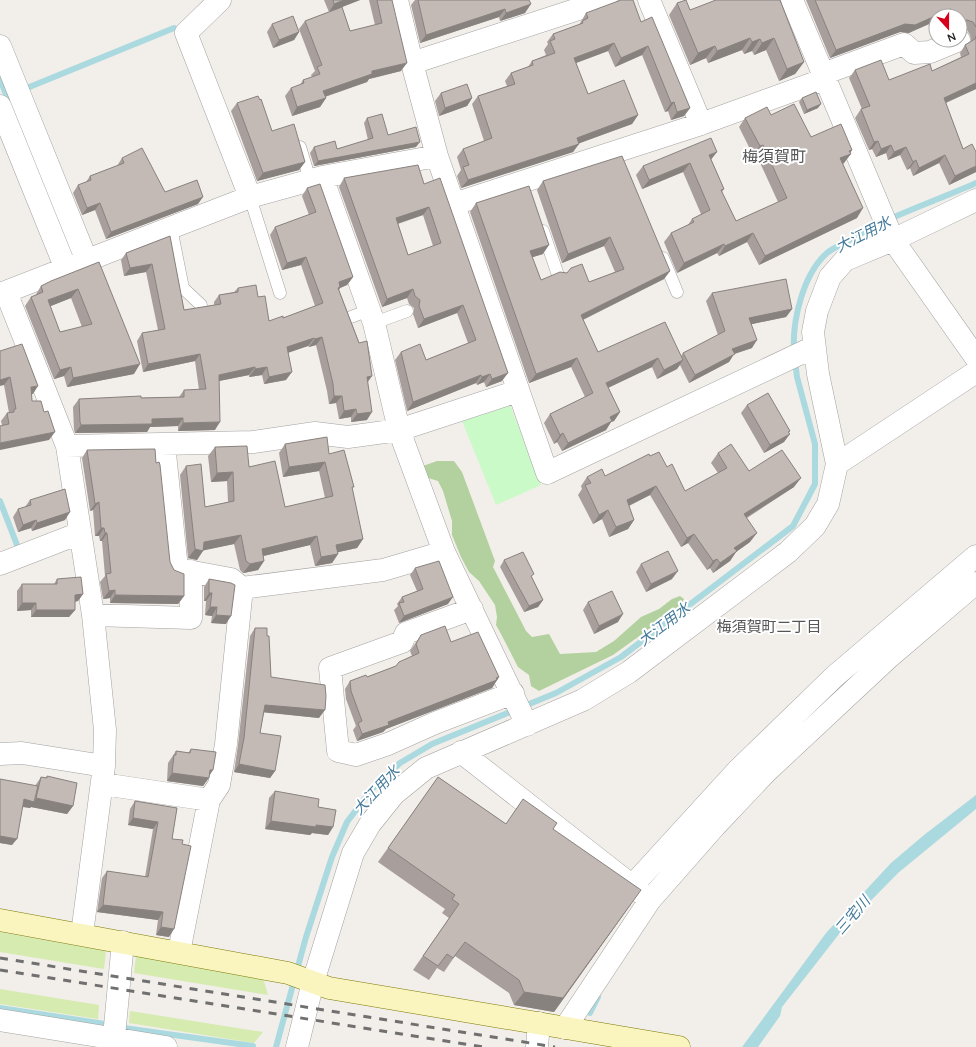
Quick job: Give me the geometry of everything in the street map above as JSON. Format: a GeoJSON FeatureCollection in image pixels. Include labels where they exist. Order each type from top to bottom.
{"type":"FeatureCollection","features":[{"type":"Feature","properties":{"kind":"street"},"geometry":{"type":"LineString","coordinates":[[220,0],[186,33],[250,197]]}},
{"type":"Feature","properties":{"kind":"street"},"geometry":{"type":"LineString","coordinates":[[397,0],[437,156],[547,473],[801,353],[814,332],[817,311],[830,277],[845,260],[888,228],[976,200]]}},
{"type":"Feature","properties":{"kind":"street"},"geometry":{"type":"LineString","coordinates":[[412,63],[606,0]]}},
{"type":"Feature","properties":{"kind":"street"},"geometry":{"type":"LineString","coordinates":[[649,0],[701,124]]}},
{"type":"Feature","properties":{"kind":"street"},"geometry":{"type":"LineString","coordinates":[[792,0],[888,228],[976,358]]}},
{"type":"Feature","properties":{"kind":"street"},"geometry":{"type":"LineString","coordinates":[[454,204],[528,188],[621,158],[701,124],[824,77],[904,44],[914,53],[930,52],[940,48]]}},
{"type":"Feature","properties":{"kind":"street"},"geometry":{"type":"LineString","coordinates":[[0,46],[87,261]]}},
{"type":"Feature","properties":{"kind":"street"},"geometry":{"type":"LineString","coordinates":[[0,106],[66,269]]}},
{"type":"Feature","properties":{"kind":"street"},"geometry":{"type":"LineString","coordinates":[[82,934],[104,777],[105,730],[93,615],[67,446],[3,293],[250,197],[316,178],[437,156]]}},
{"type":"Feature","properties":{"kind":"street"},"geometry":{"type":"LineString","coordinates":[[316,178],[365,317],[399,430],[444,552],[520,710]]}},
{"type":"Feature","properties":{"kind":"street"},"geometry":{"type":"LineString","coordinates":[[472,609],[406,633],[402,642],[330,668],[338,751],[356,755],[388,744],[435,723],[583,700],[629,672],[788,552],[815,526],[828,504],[837,464],[818,374],[801,353]]}},
{"type":"Feature","properties":{"kind":"street"},"geometry":{"type":"LineString","coordinates":[[837,464],[976,372]]}},
{"type":"Feature","properties":{"kind":"street"},"geometry":{"type":"LineString","coordinates":[[67,446],[253,442],[315,433],[348,437],[399,430],[518,391]]}},
{"type":"Feature","properties":{"kind":"street"},"geometry":{"type":"LineString","coordinates":[[164,444],[177,569],[230,579],[242,588],[383,570],[444,552]]}},
{"type":"Feature","properties":{"kind":"street"},"geometry":{"type":"LineString","coordinates":[[0,564],[80,533]]}},
{"type":"Feature","properties":{"kind":"street"},"geometry":{"type":"LineString","coordinates":[[633,885],[738,770],[835,676],[976,556]]}},
{"type":"Feature","properties":{"kind":"street"},"geometry":{"type":"LineString","coordinates":[[93,615],[191,618],[191,572]]}},
{"type":"Feature","properties":{"kind":"street"},"geometry":{"type":"LineString","coordinates":[[565,1028],[650,900],[766,772],[887,659],[954,600],[976,583]]}},
{"type":"Feature","properties":{"kind":"street"},"geometry":{"type":"LineString","coordinates":[[179,952],[209,800],[219,785],[226,744],[242,588]]}},
{"type":"Feature","properties":{"kind":"street"},"geometry":{"type":"LineString","coordinates":[[297,1047],[302,978],[354,853],[370,824],[394,794],[426,768],[461,752],[520,710]]}},
{"type":"Feature","properties":{"kind":"street"},"geometry":{"type":"LineString","coordinates":[[461,752],[633,885],[650,900]]}},
{"type":"Feature","properties":{"kind":"street"},"geometry":{"type":"LineString","coordinates":[[0,754],[22,753],[104,777],[209,800]]}},
{"type":"Feature","properties":{"kind":"street"},"geometry":{"type":"LineString","coordinates":[[0,766],[20,766],[104,777]]}},
{"type":"Feature","properties":{"kind":"street"},"geometry":{"type":"LineString","coordinates":[[0,920],[179,952],[302,978],[329,988],[679,1047]]}},
{"type":"Feature","properties":{"kind":"street"},"geometry":{"type":"LineString","coordinates":[[113,1043],[123,942]]}},
{"type":"Feature","properties":{"kind":"street"},"geometry":{"type":"LineString","coordinates":[[0,1020],[113,1043],[166,1047]]}},
{"type":"Feature","properties":{"kind":"street"},"geometry":{"type":"LineString","coordinates":[[537,1047],[539,1023]]}},
{"type":"Feature","properties":{"kind":"lane"},"geometry":{"type":"LineString","coordinates":[[298,138],[316,178]]}},
{"type":"Feature","properties":{"kind":"lane"},"geometry":{"type":"LineString","coordinates":[[250,197],[280,293]]}},
{"type":"Feature","properties":{"kind":"lane"},"geometry":{"type":"LineString","coordinates":[[538,217],[558,276]]}},
{"type":"Feature","properties":{"kind":"lane"},"geometry":{"type":"LineString","coordinates":[[171,228],[183,288],[201,306]]}},
{"type":"Feature","properties":{"kind":"lane"},"geometry":{"type":"LineString","coordinates":[[660,250],[677,292]]}},
{"type":"Feature","properties":{"kind":"lane"},"geometry":{"type":"LineString","coordinates":[[365,317],[407,311]]}},
{"type":"Feature","properties":{"kind":"green space"},"geometry":{"type":"Polygon","coordinates":[[[510,405],[541,485],[496,505],[460,416],[487,407],[489,413],[510,405]]]}},
{"type":"Feature","properties":{"kind":"green space"},"geometry":{"type":"Polygon","coordinates":[[[437,461],[454,461],[462,472],[495,561],[493,567],[526,631],[532,637],[549,634],[560,654],[596,652],[614,641],[641,617],[659,609],[672,599],[680,596],[684,599],[681,606],[613,655],[539,691],[531,686],[529,675],[518,667],[496,625],[497,617],[495,605],[479,581],[469,572],[461,557],[452,535],[452,521],[443,491],[438,481],[428,478],[423,466],[437,461]]]}},
{"type":"Feature","properties":{"kind":"green space"},"geometry":{"type":"Polygon","coordinates":[[[0,932],[106,951],[104,969],[0,952],[0,932]]]}},
{"type":"Feature","properties":{"kind":"green space"},"geometry":{"type":"Polygon","coordinates":[[[136,956],[263,978],[268,995],[134,973],[136,956]]]}},
{"type":"Feature","properties":{"kind":"green space"},"geometry":{"type":"Polygon","coordinates":[[[0,989],[99,1005],[98,1019],[0,1004],[0,989]]]}},
{"type":"Feature","properties":{"kind":"green space"},"geometry":{"type":"Polygon","coordinates":[[[130,1011],[263,1032],[254,1043],[129,1023],[130,1011]]]}},
{"type":"Feature","properties":{"kind":"water","name":"三宅川"},"geometry":{"type":"Polygon","coordinates":[[[976,795],[976,809],[898,873],[843,929],[782,1007],[780,1016],[758,1047],[742,1047],[826,933],[891,863],[924,835],[976,795]]]}},
{"type":"Feature","properties":{"kind":"building"},"geometry":{"type":"Polygon","coordinates":[[[333,0],[344,0],[334,4],[333,0]]]}},
{"type":"Feature","properties":{"kind":"building"},"geometry":{"type":"Polygon","coordinates":[[[377,0],[392,0],[407,63],[372,71],[372,74],[323,91],[326,98],[297,107],[291,88],[304,83],[303,80],[320,74],[317,67],[322,65],[305,21],[342,7],[350,31],[382,23],[377,0]]]}},
{"type":"Feature","properties":{"kind":"building"},"geometry":{"type":"Polygon","coordinates":[[[418,0],[529,0],[531,4],[506,13],[505,9],[426,35],[418,0]]]}},
{"type":"Feature","properties":{"kind":"building"},"geometry":{"type":"Polygon","coordinates":[[[621,0],[633,0],[641,22],[652,17],[690,108],[677,112],[674,102],[671,103],[648,46],[621,58],[614,43],[574,58],[588,94],[624,80],[638,115],[577,138],[579,144],[468,180],[463,167],[469,165],[463,149],[492,138],[478,96],[515,84],[511,73],[533,65],[532,61],[555,53],[550,41],[555,39],[553,34],[583,23],[582,21],[588,18],[586,13],[621,0]]]}},
{"type":"Feature","properties":{"kind":"building"},"geometry":{"type":"Polygon","coordinates":[[[686,0],[690,10],[716,0],[780,0],[804,62],[787,69],[774,38],[762,43],[760,39],[752,42],[750,38],[717,51],[715,46],[698,53],[677,3],[686,0]]]}},
{"type":"Feature","properties":{"kind":"building"},"geometry":{"type":"Polygon","coordinates":[[[815,0],[976,0],[976,27],[973,22],[968,20],[968,8],[928,8],[928,19],[915,25],[905,24],[836,50],[815,0]]]}},
{"type":"Feature","properties":{"kind":"building"},"geometry":{"type":"Polygon","coordinates":[[[293,16],[299,32],[279,40],[272,24],[293,16]]]}},
{"type":"Feature","properties":{"kind":"building"},"geometry":{"type":"Polygon","coordinates":[[[976,36],[976,83],[944,98],[963,149],[972,144],[976,152],[976,166],[955,176],[945,155],[919,168],[916,160],[913,162],[906,147],[894,152],[891,145],[881,149],[878,141],[874,142],[861,109],[870,106],[855,70],[881,60],[889,80],[930,64],[932,71],[969,54],[966,48],[968,48],[968,43],[975,39],[976,36]]]}},
{"type":"Feature","properties":{"kind":"building"},"geometry":{"type":"Polygon","coordinates":[[[467,84],[472,98],[445,108],[441,93],[467,84]]]}},
{"type":"Feature","properties":{"kind":"building"},"geometry":{"type":"Polygon","coordinates":[[[816,92],[821,104],[807,110],[802,98],[816,92]]]}},
{"type":"Feature","properties":{"kind":"building"},"geometry":{"type":"Polygon","coordinates":[[[258,96],[260,100],[261,99],[272,131],[294,124],[305,162],[263,173],[237,103],[258,96]]]}},
{"type":"Feature","properties":{"kind":"building"},"geometry":{"type":"Polygon","coordinates":[[[794,104],[811,137],[841,124],[852,150],[849,151],[851,154],[840,158],[863,208],[765,256],[753,233],[725,246],[724,244],[684,263],[671,233],[694,222],[692,219],[710,210],[690,163],[649,180],[643,166],[711,138],[717,152],[709,155],[724,189],[721,190],[736,221],[787,198],[763,145],[760,146],[745,118],[767,107],[771,115],[794,104]]]}},
{"type":"Feature","properties":{"kind":"building"},"geometry":{"type":"Polygon","coordinates":[[[382,114],[388,135],[416,127],[420,142],[318,161],[314,147],[335,141],[337,149],[373,138],[367,118],[382,114]]]}},
{"type":"Feature","properties":{"kind":"building"},"geometry":{"type":"Polygon","coordinates":[[[142,148],[165,192],[197,180],[203,197],[111,232],[100,203],[87,208],[78,185],[91,180],[90,176],[124,163],[122,158],[142,148]]]}},
{"type":"Feature","properties":{"kind":"building"},"geometry":{"type":"Polygon","coordinates":[[[622,156],[670,271],[581,315],[598,352],[665,322],[683,360],[664,370],[658,358],[606,383],[620,412],[610,417],[612,421],[568,443],[563,433],[560,435],[550,414],[593,393],[577,358],[536,374],[476,203],[529,186],[549,245],[530,251],[541,280],[560,272],[567,273],[571,268],[582,264],[589,282],[624,269],[610,237],[568,254],[543,181],[622,156]]]}},
{"type":"Feature","properties":{"kind":"building"},"geometry":{"type":"Polygon","coordinates":[[[418,165],[424,184],[440,178],[508,373],[492,379],[490,374],[482,377],[481,375],[413,402],[401,352],[420,344],[426,360],[476,340],[463,305],[424,319],[419,306],[420,300],[415,296],[413,289],[387,299],[344,178],[418,165]],[[429,207],[396,218],[408,255],[441,243],[429,207]]]}},
{"type":"Feature","properties":{"kind":"building"},"geometry":{"type":"Polygon","coordinates":[[[320,184],[353,277],[339,282],[340,287],[338,288],[359,343],[367,341],[372,376],[367,377],[372,412],[357,414],[356,409],[344,411],[342,396],[334,396],[333,384],[322,337],[314,338],[287,347],[292,372],[269,377],[267,367],[255,369],[255,367],[219,375],[220,422],[183,423],[183,418],[152,419],[152,424],[81,425],[79,399],[141,396],[141,398],[184,397],[184,390],[206,389],[200,354],[148,364],[142,333],[165,329],[152,264],[130,268],[126,253],[170,236],[184,310],[221,304],[219,295],[238,292],[238,288],[256,285],[258,297],[265,296],[269,321],[283,316],[283,318],[323,303],[306,257],[287,263],[275,227],[316,212],[307,188],[320,184]]]}},
{"type":"Feature","properties":{"kind":"building"},"geometry":{"type":"Polygon","coordinates":[[[99,262],[140,364],[73,378],[71,367],[60,370],[31,297],[43,292],[41,286],[99,262]],[[78,289],[48,300],[60,332],[92,324],[78,289]]]}},
{"type":"Feature","properties":{"kind":"building"},"geometry":{"type":"Polygon","coordinates":[[[786,279],[792,309],[749,318],[757,340],[732,349],[735,354],[695,375],[683,353],[725,331],[712,293],[786,279]]]}},
{"type":"Feature","properties":{"kind":"building"},"geometry":{"type":"Polygon","coordinates":[[[22,344],[38,386],[31,387],[32,401],[41,401],[44,412],[48,411],[55,432],[0,443],[0,426],[9,424],[7,413],[14,412],[14,409],[16,409],[10,377],[0,380],[0,351],[22,344]]]}},
{"type":"Feature","properties":{"kind":"building"},"geometry":{"type":"Polygon","coordinates":[[[768,393],[790,431],[788,432],[790,434],[770,445],[747,405],[768,393]]]}},
{"type":"Feature","properties":{"kind":"building"},"geometry":{"type":"Polygon","coordinates":[[[327,437],[329,454],[344,450],[354,487],[352,487],[363,539],[336,545],[338,554],[321,557],[317,536],[262,549],[264,561],[250,564],[246,561],[241,535],[204,542],[203,551],[195,549],[186,466],[201,464],[205,507],[234,501],[233,472],[217,473],[215,447],[247,446],[249,467],[275,461],[285,507],[333,496],[325,462],[289,467],[285,444],[327,437]]]}},
{"type":"Feature","properties":{"kind":"building"},"geometry":{"type":"Polygon","coordinates":[[[731,444],[749,471],[782,450],[801,478],[744,514],[757,533],[734,548],[737,551],[720,563],[717,559],[713,561],[694,534],[687,538],[656,486],[627,500],[634,520],[616,527],[608,510],[599,515],[585,485],[591,483],[587,477],[602,469],[605,476],[649,454],[650,456],[659,452],[667,467],[672,464],[685,491],[727,468],[718,453],[731,444]]]}},
{"type":"Feature","properties":{"kind":"building"},"geometry":{"type":"Polygon","coordinates":[[[155,449],[156,463],[159,462],[160,465],[170,562],[174,570],[184,574],[184,596],[115,595],[115,590],[109,591],[106,574],[111,573],[107,533],[105,533],[104,528],[101,528],[99,502],[95,504],[87,450],[155,449]]]}},
{"type":"Feature","properties":{"kind":"building"},"geometry":{"type":"Polygon","coordinates":[[[65,489],[70,512],[37,523],[36,520],[23,525],[18,509],[31,505],[30,500],[65,489]]]}},
{"type":"Feature","properties":{"kind":"building"},"geometry":{"type":"Polygon","coordinates":[[[668,551],[678,571],[651,584],[641,564],[668,551]]]}},
{"type":"Feature","properties":{"kind":"building"},"geometry":{"type":"Polygon","coordinates":[[[523,552],[534,574],[531,576],[543,600],[529,606],[504,560],[523,552]]]}},
{"type":"Feature","properties":{"kind":"building"},"geometry":{"type":"Polygon","coordinates":[[[439,561],[453,597],[404,616],[399,603],[404,602],[402,597],[423,589],[415,568],[439,561]]]}},
{"type":"Feature","properties":{"kind":"building"},"geometry":{"type":"Polygon","coordinates":[[[81,577],[83,594],[75,595],[75,610],[36,610],[36,603],[22,603],[22,584],[57,584],[57,579],[81,577]]]}},
{"type":"Feature","properties":{"kind":"building"},"geometry":{"type":"Polygon","coordinates":[[[209,579],[235,585],[231,616],[216,615],[217,607],[210,607],[212,593],[209,593],[209,579]]]}},
{"type":"Feature","properties":{"kind":"building"},"geometry":{"type":"Polygon","coordinates":[[[612,591],[623,614],[599,626],[588,602],[612,591]]]}},
{"type":"Feature","properties":{"kind":"building"},"geometry":{"type":"Polygon","coordinates":[[[445,626],[451,642],[478,632],[499,677],[496,678],[497,680],[388,722],[389,725],[362,734],[358,723],[362,721],[351,691],[350,681],[366,675],[367,677],[396,666],[399,662],[419,653],[416,644],[421,635],[445,626]]]}},
{"type":"Feature","properties":{"kind":"building"},"geometry":{"type":"Polygon","coordinates":[[[255,628],[267,628],[267,636],[269,636],[271,677],[325,685],[325,710],[265,705],[260,733],[281,736],[275,771],[239,764],[244,738],[255,628]]]}},
{"type":"Feature","properties":{"kind":"building"},"geometry":{"type":"Polygon","coordinates":[[[191,749],[216,752],[213,770],[210,770],[209,778],[172,773],[174,755],[176,755],[176,751],[190,753],[191,749]]]}},
{"type":"Feature","properties":{"kind":"building"},"geometry":{"type":"Polygon","coordinates":[[[47,776],[77,783],[73,806],[36,798],[41,777],[47,778],[47,776]]]}},
{"type":"Feature","properties":{"kind":"building"},"geometry":{"type":"Polygon","coordinates":[[[438,777],[506,824],[523,799],[557,823],[553,829],[641,890],[563,998],[524,992],[519,980],[465,942],[453,958],[447,954],[438,966],[423,956],[459,904],[452,899],[455,895],[388,848],[438,777]]]}},
{"type":"Feature","properties":{"kind":"building"},"geometry":{"type":"Polygon","coordinates":[[[0,779],[38,786],[34,802],[24,799],[17,839],[0,836],[0,779]]]}},
{"type":"Feature","properties":{"kind":"building"},"geometry":{"type":"Polygon","coordinates":[[[275,791],[319,799],[318,807],[336,810],[333,827],[316,825],[316,827],[271,821],[275,791]]]}},
{"type":"Feature","properties":{"kind":"building"},"geometry":{"type":"Polygon","coordinates":[[[135,801],[177,808],[172,839],[183,840],[182,844],[191,846],[174,929],[161,927],[163,912],[103,905],[107,871],[148,877],[158,822],[133,818],[135,801]]]}},
{"type":"Feature","properties":{"kind":"waterway"},"geometry":{"type":"LineString","coordinates":[[27,88],[174,28]]}},
{"type":"Feature","properties":{"kind":"waterway"},"geometry":{"type":"LineString","coordinates":[[0,79],[10,105]]}},
{"type":"Feature","properties":{"kind":"waterway","name":"大江用水"},"geometry":{"type":"LineString","coordinates":[[794,352],[797,313],[805,285],[811,273],[827,253],[879,224],[976,183]]}},
{"type":"Feature","properties":{"kind":"waterway","name":"大江用水"},"geometry":{"type":"LineString","coordinates":[[276,1047],[306,937],[332,857],[347,822],[372,789],[400,763],[432,744],[556,693],[621,657],[793,526],[815,484],[815,444],[797,377],[795,361]]}},
{"type":"Feature","properties":{"kind":"waterway"},"geometry":{"type":"LineString","coordinates":[[0,501],[17,545]]}},
{"type":"Feature","properties":{"kind":"waterway"},"geometry":{"type":"LineString","coordinates":[[817,709],[854,674]]}},
{"type":"Feature","properties":{"kind":"waterway"},"geometry":{"type":"LineString","coordinates":[[590,1013],[598,997]]}},
{"type":"Feature","properties":{"kind":"waterway"},"geometry":{"type":"LineString","coordinates":[[0,1008],[105,1024]]}},
{"type":"Feature","properties":{"kind":"waterway"},"geometry":{"type":"LineString","coordinates":[[124,1028],[253,1046]]}},
{"type":"Feature","properties":{"kind":"railway"},"geometry":{"type":"LineString","coordinates":[[0,958],[555,1047]]}},
{"type":"Feature","properties":{"kind":"railway"},"geometry":{"type":"LineString","coordinates":[[0,970],[483,1047]]}},
{"type":"Feature","properties":{"kind":"district","name":"梅須賀町"},"geometry":{"type":"Point","coordinates":[774,156]}},
{"type":"Feature","properties":{"kind":"district","name":"梅須賀町二丁目"},"geometry":{"type":"Point","coordinates":[769,626]}}]}
